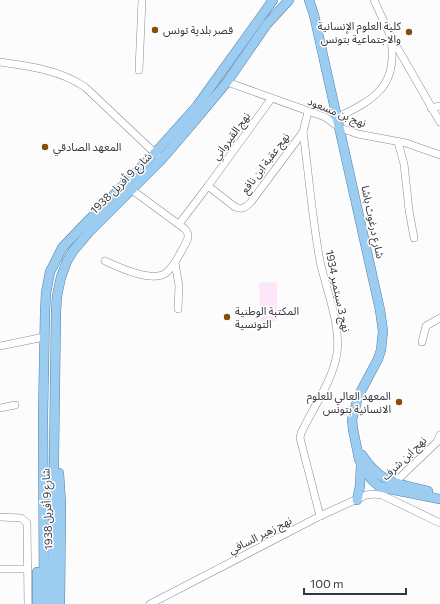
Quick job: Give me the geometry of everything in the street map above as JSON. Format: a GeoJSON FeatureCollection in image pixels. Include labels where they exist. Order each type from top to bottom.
{"type":"FeatureCollection","features":[{"type":"Feature","properties":{"kind":"main road","name":"شارع 9 أفريل 1938"},"geometry":{"type":"LineString","coordinates":[[159,156],[273,0]]}},
{"type":"Feature","properties":{"kind":"main road"},"geometry":{"type":"LineString","coordinates":[[267,24],[283,0]]}},
{"type":"Feature","properties":{"kind":"main road","name":"شارع 9 أفريل 1938"},"geometry":{"type":"LineString","coordinates":[[37,604],[37,509],[45,390],[44,337],[46,292],[50,272],[62,248],[79,230],[128,187],[159,156],[227,82],[267,24],[289,0]]}},
{"type":"Feature","properties":{"kind":"main road","name":"شارع درغوث باشا"},"geometry":{"type":"LineString","coordinates":[[309,0],[314,15],[338,117],[379,302],[383,331],[381,350],[378,359],[361,391],[354,410],[353,429],[361,464],[372,480],[380,487],[388,489]]}},
{"type":"Feature","properties":{"kind":"main road"},"geometry":{"type":"LineString","coordinates":[[229,62],[237,68]]}},
{"type":"Feature","properties":{"kind":"main road","name":"شارع 9 أفريل 1938"},"geometry":{"type":"LineString","coordinates":[[44,604],[48,582],[56,312],[60,276],[73,251],[128,187]]}},
{"type":"Feature","properties":{"kind":"main road","name":"شارع 9 أفريل 1938"},"geometry":{"type":"LineString","coordinates":[[54,414],[61,504],[60,604]]}},
{"type":"Feature","properties":{"kind":"main road","name":"شارع 9 أفريل 1938"},"geometry":{"type":"LineString","coordinates":[[43,416],[48,582],[52,604]]}},
{"type":"Feature","properties":{"kind":"main road","name":"شارع درغوث باشا"},"geometry":{"type":"LineString","coordinates":[[356,447],[370,467],[384,479],[388,489]]}},
{"type":"Feature","properties":{"kind":"main road"},"geometry":{"type":"LineString","coordinates":[[356,500],[360,486],[361,464]]}},
{"type":"Feature","properties":{"kind":"main road"},"geometry":{"type":"LineString","coordinates":[[388,489],[440,494]]}},
{"type":"Feature","properties":{"kind":"main road"},"geometry":{"type":"LineString","coordinates":[[388,489],[440,499]]}},
{"type":"Feature","properties":{"kind":"street"},"geometry":{"type":"LineString","coordinates":[[139,70],[142,0]]}},
{"type":"Feature","properties":{"kind":"street"},"geometry":{"type":"LineString","coordinates":[[374,0],[390,35],[440,122]]}},
{"type":"Feature","properties":{"kind":"street"},"geometry":{"type":"LineString","coordinates":[[338,117],[371,99],[385,84],[392,63],[390,35]]}},
{"type":"Feature","properties":{"kind":"street"},"geometry":{"type":"LineString","coordinates":[[0,62],[25,65],[46,70],[85,87],[159,156]]}},
{"type":"Feature","properties":{"kind":"street","name":"نهج بن مسعود"},"geometry":{"type":"LineString","coordinates":[[227,82],[271,99],[325,117],[340,128],[358,134],[419,147],[440,155]]}},
{"type":"Feature","properties":{"kind":"street","name":"نهج القيرواني"},"geometry":{"type":"LineString","coordinates":[[208,186],[271,99]]}},
{"type":"Feature","properties":{"kind":"street"},"geometry":{"type":"LineString","coordinates":[[431,108],[440,106]]}},
{"type":"Feature","properties":{"kind":"street","name":"نهج عقبة ابن نافع"},"geometry":{"type":"LineString","coordinates":[[208,186],[236,207],[245,207],[251,202],[303,132],[308,112]]}},
{"type":"Feature","properties":{"kind":"street","name":"نهج 3 سبتمبر 1934"},"geometry":{"type":"LineString","coordinates":[[303,132],[319,256],[331,303],[337,336],[337,353],[333,370],[301,433],[300,438],[320,516]]}},
{"type":"Feature","properties":{"kind":"street"},"geometry":{"type":"LineString","coordinates":[[398,142],[404,164],[409,210],[414,238]]}},
{"type":"Feature","properties":{"kind":"street"},"geometry":{"type":"LineString","coordinates":[[179,224],[208,186]]}},
{"type":"Feature","properties":{"kind":"street"},"geometry":{"type":"LineString","coordinates":[[105,261],[123,269],[151,276],[160,276],[167,272],[175,262],[188,240],[188,232],[179,224],[128,187]]}},
{"type":"Feature","properties":{"kind":"street"},"geometry":{"type":"LineString","coordinates":[[175,262],[179,286],[178,309]]}},
{"type":"Feature","properties":{"kind":"street"},"geometry":{"type":"LineString","coordinates":[[422,342],[426,326],[440,318]]}},
{"type":"Feature","properties":{"kind":"street"},"geometry":{"type":"LineString","coordinates":[[0,346],[44,337]]}},
{"type":"Feature","properties":{"kind":"street"},"geometry":{"type":"LineString","coordinates":[[0,408],[15,405]]}},
{"type":"Feature","properties":{"kind":"street","name":"نهج ابن شرف"},"geometry":{"type":"LineString","coordinates":[[388,489],[439,440]]}},
{"type":"Feature","properties":{"kind":"street"},"geometry":{"type":"LineString","coordinates":[[388,489],[440,523]]}},
{"type":"Feature","properties":{"kind":"street","name":"نهج زهير السافي"},"geometry":{"type":"LineString","coordinates":[[150,604],[320,516],[370,494],[388,489]]}},
{"type":"Feature","properties":{"kind":"street"},"geometry":{"type":"LineString","coordinates":[[0,517],[22,518],[26,521],[28,604]]}},
{"type":"Feature","properties":{"kind":"street"},"geometry":{"type":"LineString","coordinates":[[0,569],[28,569]]}},
{"type":"Feature","properties":{"kind":"shaded area"},"geometry":{"type":"Polygon","coordinates":[[[277,282],[277,321],[260,321],[259,283],[277,282]]]}},
{"type":"Feature","properties":{"kind":"place","name":"قصر بلدية تونس"},"geometry":{"type":"Point","coordinates":[155,30]}},
{"type":"Feature","properties":{"kind":"place","name":"كلية العلوم الإنسانية والاجتماعية بتونس"},"geometry":{"type":"Point","coordinates":[409,32]}},
{"type":"Feature","properties":{"kind":"place","name":"المعهد الصادقي"},"geometry":{"type":"Point","coordinates":[45,147]}},
{"type":"Feature","properties":{"kind":"place","name":"المكتبة الوطنية التونسية"},"geometry":{"type":"Point","coordinates":[227,317]}},
{"type":"Feature","properties":{"kind":"place","name":"المعهد العالي للعلوم الانسانية بتونس"},"geometry":{"type":"Point","coordinates":[399,402]}}]}
